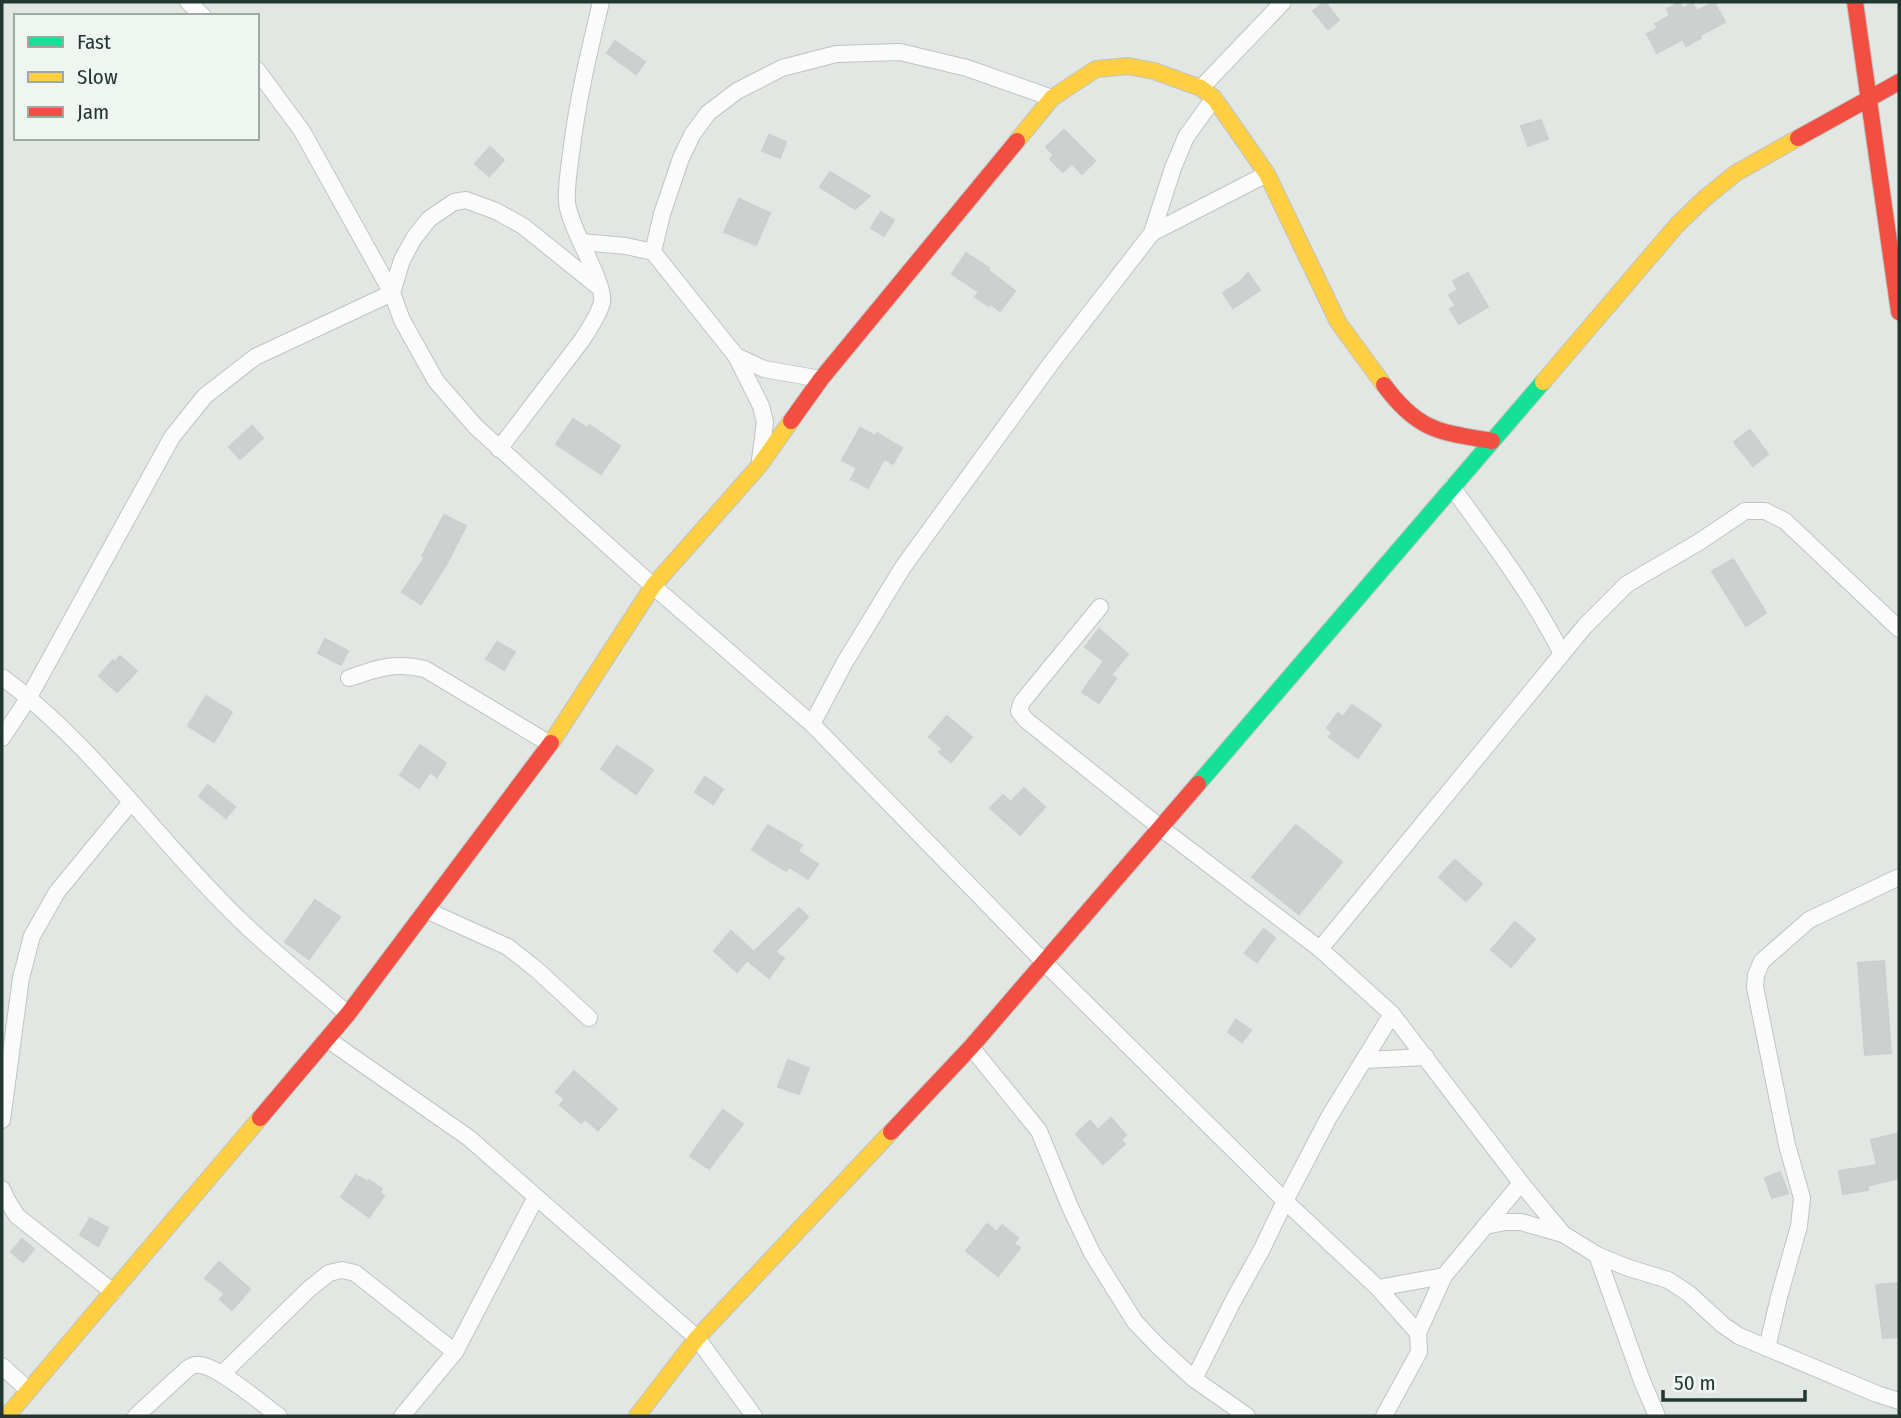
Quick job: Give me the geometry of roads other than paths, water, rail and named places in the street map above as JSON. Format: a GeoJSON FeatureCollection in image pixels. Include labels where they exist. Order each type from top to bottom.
{"type":"FeatureCollection","features":[{"type":"Feature","properties":{"kind":"street"},"geometry":{"type":"LineString","coordinates":[[188,2],[201,14]]}},
{"type":"Feature","properties":{"kind":"street"},"geometry":{"type":"LineString","coordinates":[[499,449],[582,340],[602,301],[600,288],[567,205],[576,113],[601,2]]}},
{"type":"Feature","properties":{"kind":"street"},"geometry":{"type":"LineString","coordinates":[[812,724],[845,662],[903,567],[1052,362],[1152,233],[1173,168],[1208,93],[1283,2]]}},
{"type":"Feature","properties":{"kind":"street"},"geometry":{"type":"LineString","coordinates":[[1855,2],[1899,312]]}},
{"type":"Feature","properties":{"kind":"street"},"geometry":{"type":"LineString","coordinates":[[653,252],[662,214],[681,158],[692,135],[708,113],[737,91],[782,68],[836,54],[900,52],[967,68],[1052,98]]}},
{"type":"Feature","properties":{"kind":"street"},"geometry":{"type":"LineString","coordinates":[[7,1416],[348,1014],[550,744],[653,586],[759,466],[821,379],[1052,98],[1096,69],[1128,66],[1154,71],[1208,93],[1267,174],[1338,322],[1392,396],[1420,423],[1440,432],[1492,440]]}},
{"type":"Feature","properties":{"kind":"street"},"geometry":{"type":"LineString","coordinates":[[259,73],[302,131],[392,293],[402,320],[436,381],[476,427],[812,724],[1045,963],[1284,1201],[1378,1288],[1418,1334]]}},
{"type":"Feature","properties":{"kind":"street"},"geometry":{"type":"LineString","coordinates":[[637,1416],[697,1338],[971,1047],[1045,963],[1668,235],[1704,198],[1736,173],[1899,82]]}},
{"type":"Feature","properties":{"kind":"street"},"geometry":{"type":"LineString","coordinates":[[1152,233],[1267,174]]}},
{"type":"Feature","properties":{"kind":"street"},"geometry":{"type":"LineString","coordinates":[[2,737],[29,697],[172,437],[205,396],[255,357],[392,293],[402,260],[429,219],[454,202],[466,200],[496,211],[523,226],[600,288]]}},
{"type":"Feature","properties":{"kind":"street"},"geometry":{"type":"LineString","coordinates":[[581,242],[626,246],[653,252],[736,356],[761,406],[765,422],[759,466]]}},
{"type":"Feature","properties":{"kind":"street"},"geometry":{"type":"LineString","coordinates":[[736,356],[764,369],[821,379]]}},
{"type":"Feature","properties":{"kind":"street"},"geometry":{"type":"LineString","coordinates":[[1452,486],[1533,601],[1562,654]]}},
{"type":"Feature","properties":{"kind":"street"},"geometry":{"type":"LineString","coordinates":[[1320,949],[1585,626],[1627,584],[1699,542],[1745,511],[1765,511],[1785,521],[1899,629]]}},
{"type":"Feature","properties":{"kind":"street"},"geometry":{"type":"LineString","coordinates":[[1100,607],[1028,693],[1019,711],[1026,720],[1161,828],[1320,949],[1392,1014],[1563,1234]]}},
{"type":"Feature","properties":{"kind":"street"},"geometry":{"type":"LineString","coordinates":[[349,678],[377,668],[406,665],[425,669],[550,744]]}},
{"type":"Feature","properties":{"kind":"street"},"geometry":{"type":"LineString","coordinates":[[2,677],[29,697],[94,761],[240,920],[348,1014]]}},
{"type":"Feature","properties":{"kind":"street"},"geometry":{"type":"LineString","coordinates":[[2,1120],[21,978],[32,936],[57,892],[131,802]]}},
{"type":"Feature","properties":{"kind":"street"},"geometry":{"type":"LineString","coordinates":[[1767,1348],[1798,1226],[1802,1198],[1787,1144],[1755,987],[1756,975],[1762,961],[1809,920],[1899,877]]}},
{"type":"Feature","properties":{"kind":"street"},"geometry":{"type":"LineString","coordinates":[[426,910],[508,947],[589,1018]]}},
{"type":"Feature","properties":{"kind":"street"},"geometry":{"type":"LineString","coordinates":[[1194,1379],[1329,1117],[1392,1014]]}},
{"type":"Feature","properties":{"kind":"street"},"geometry":{"type":"LineString","coordinates":[[327,1039],[469,1138],[697,1338],[754,1416]]}},
{"type":"Feature","properties":{"kind":"street"},"geometry":{"type":"LineString","coordinates":[[971,1047],[1039,1131],[1092,1253],[1135,1322],[1225,1410],[1247,1416]]}},
{"type":"Feature","properties":{"kind":"street"},"geometry":{"type":"LineString","coordinates":[[1364,1060],[1426,1057]]}},
{"type":"Feature","properties":{"kind":"street"},"geometry":{"type":"LineString","coordinates":[[1384,1416],[1419,1352],[1418,1334],[1444,1276],[1521,1183]]}},
{"type":"Feature","properties":{"kind":"street"},"geometry":{"type":"LineString","coordinates":[[2,1189],[18,1216],[113,1292]]}},
{"type":"Feature","properties":{"kind":"street"},"geometry":{"type":"LineString","coordinates":[[402,1416],[455,1352],[536,1197]]}},
{"type":"Feature","properties":{"kind":"street"},"geometry":{"type":"LineString","coordinates":[[1485,1226],[1521,1222],[1563,1234],[1597,1255],[1668,1280],[1688,1293],[1739,1336],[1899,1401]]}},
{"type":"Feature","properties":{"kind":"street"},"geometry":{"type":"LineString","coordinates":[[1597,1255],[1657,1416]]}},
{"type":"Feature","properties":{"kind":"street"},"geometry":{"type":"LineString","coordinates":[[222,1374],[309,1289],[329,1273],[342,1270],[355,1273],[455,1352]]}},
{"type":"Feature","properties":{"kind":"street"},"geometry":{"type":"LineString","coordinates":[[1378,1288],[1444,1276]]}},
{"type":"Feature","properties":{"kind":"street"},"geometry":{"type":"LineString","coordinates":[[136,1416],[193,1365],[202,1364],[222,1374],[279,1416]]}},
{"type":"Feature","properties":{"kind":"street"},"geometry":{"type":"LineString","coordinates":[[2,1366],[29,1390]]}}]}
